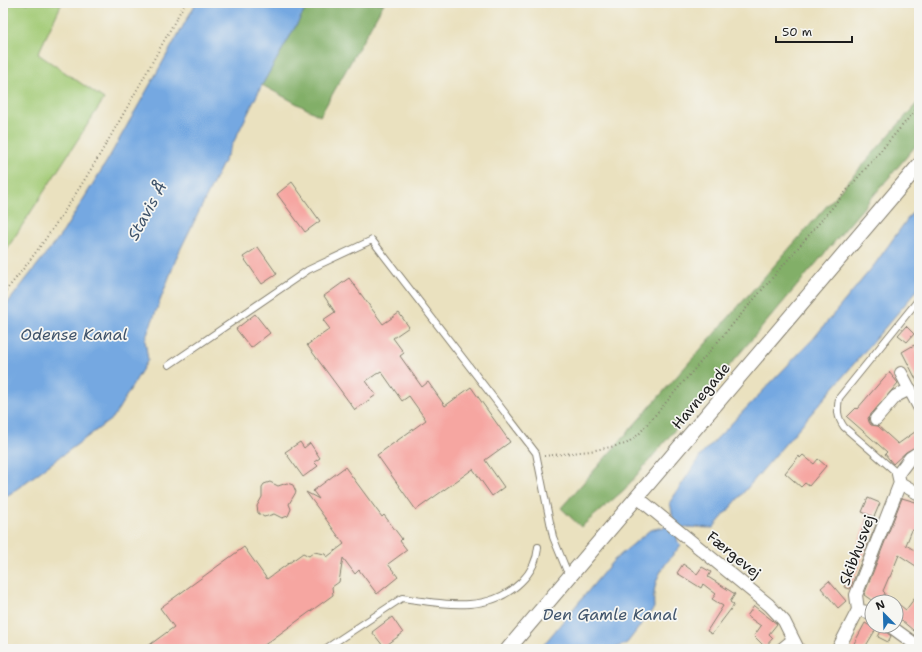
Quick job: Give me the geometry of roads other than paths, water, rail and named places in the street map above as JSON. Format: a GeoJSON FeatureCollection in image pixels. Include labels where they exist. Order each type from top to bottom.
{"type":"FeatureCollection","features":[{"type":"Feature","properties":{"kind":"street","name":"Havnegade"},"geometry":{"type":"LineString","coordinates":[[508,649],[919,165]]}},
{"type":"Feature","properties":{"kind":"street"},"geometry":{"type":"LineString","coordinates":[[901,373],[919,407]]}},
{"type":"Feature","properties":{"kind":"street"},"geometry":{"type":"LineString","coordinates":[[876,419],[896,396],[910,389]]}},
{"type":"Feature","properties":{"kind":"street","name":"Skibhusvej"},"geometry":{"type":"LineString","coordinates":[[838,649],[858,610],[856,595],[899,478],[910,458],[919,452]]}},
{"type":"Feature","properties":{"kind":"street"},"geometry":{"type":"LineString","coordinates":[[899,478],[919,494]]}},
{"type":"Feature","properties":{"kind":"street","name":"Færgevej"},"geometry":{"type":"LineString","coordinates":[[637,497],[769,605],[784,621],[796,644]]}},
{"type":"Feature","properties":{"kind":"street"},"geometry":{"type":"LineString","coordinates":[[858,610],[864,611]]}},
{"type":"Feature","properties":{"kind":"street"},"geometry":{"type":"LineString","coordinates":[[901,634],[919,647]]}},
{"type":"Feature","properties":{"kind":"street"},"geometry":{"type":"LineString","coordinates":[[782,649],[796,644]]}},
{"type":"Feature","properties":{"kind":"lane"},"geometry":{"type":"LineString","coordinates":[[170,365],[308,270],[372,240],[531,447],[537,457],[553,537],[566,569],[571,575]]}},
{"type":"Feature","properties":{"kind":"lane"},"geometry":{"type":"LineString","coordinates":[[899,478],[844,427],[839,420],[837,411],[839,398],[919,299]]}},
{"type":"Feature","properties":{"kind":"lane"},"geometry":{"type":"LineString","coordinates":[[325,649],[402,598],[441,604],[470,605],[493,600],[511,592],[528,575],[537,558],[538,547]]}},
{"type":"Feature","properties":{"kind":"water","name":"Odense Kanal"},"geometry":{"type":"Polygon","coordinates":[[[196,3],[309,3],[262,85],[178,254],[145,340],[148,360],[113,418],[3,499],[3,309],[63,232],[107,161],[196,3]]]}},
{"type":"Feature","properties":{"kind":"water","name":"Den Gamle Kanal"},"geometry":{"type":"Polygon","coordinates":[[[919,203],[919,288],[713,528],[685,527],[677,537],[678,542],[681,545],[668,560],[657,581],[654,608],[627,643],[613,649],[540,649],[613,561],[650,530],[664,527],[673,518],[670,502],[701,455],[813,339],[875,264],[919,203]]]}},
{"type":"Feature","properties":{"kind":"water label","name":"Stavis Å"},"geometry":{"type":"Point","coordinates":[147,211]}}]}
